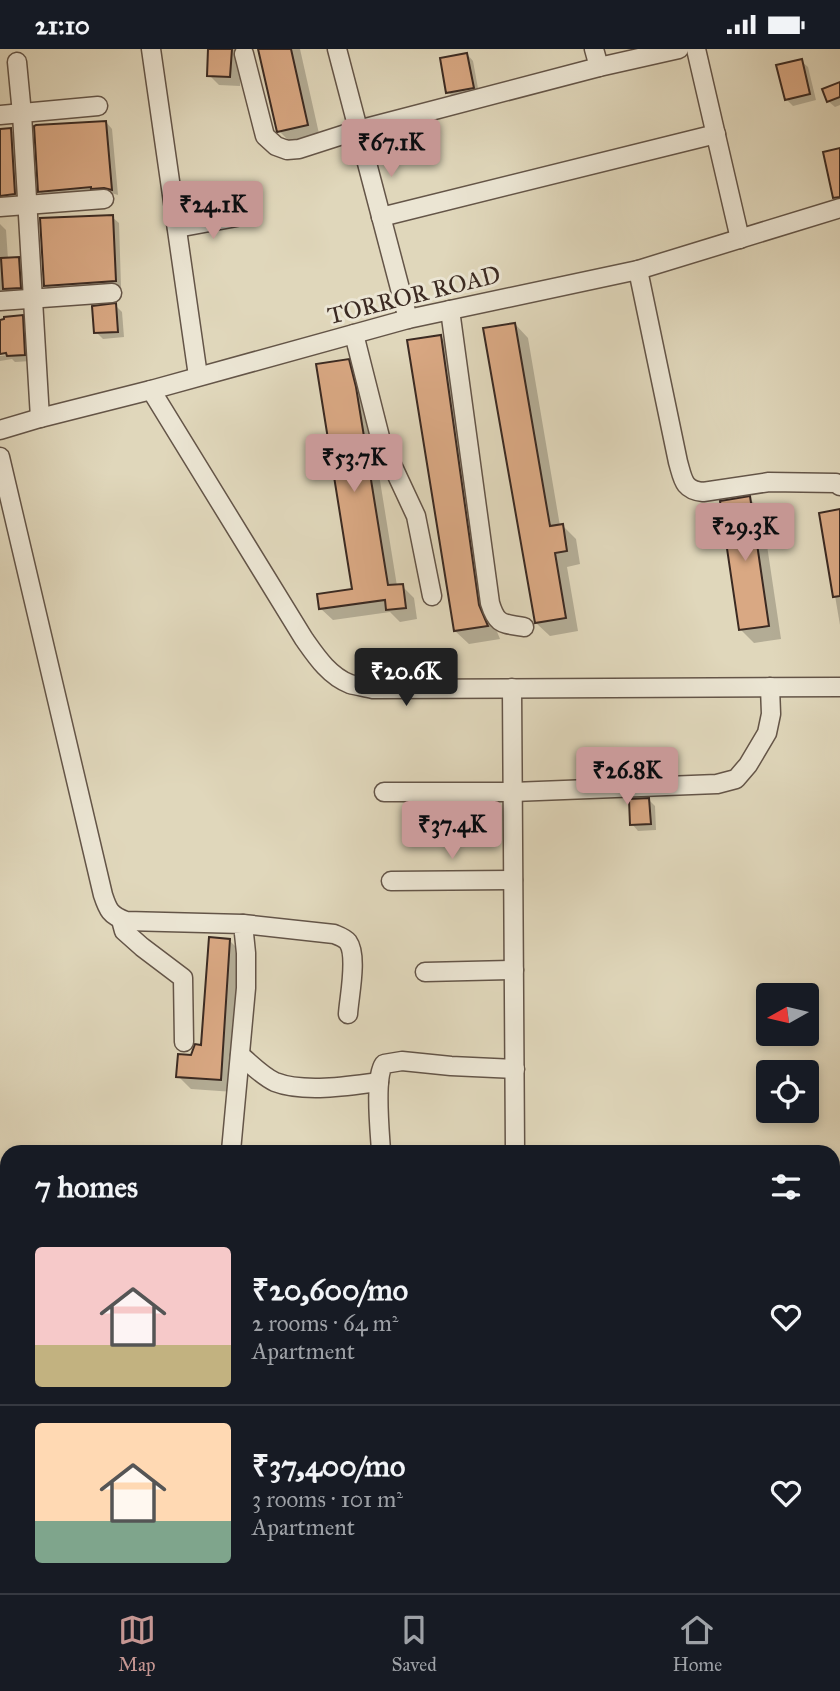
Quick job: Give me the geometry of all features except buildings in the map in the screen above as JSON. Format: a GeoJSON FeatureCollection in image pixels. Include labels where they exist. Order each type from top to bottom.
{"type":"FeatureCollection","features":[{"type":"Feature","properties":{"kind":"street"},"geometry":{"type":"LineString","coordinates":[[151,49],[198,376]]}},
{"type":"Feature","properties":{"kind":"street"},"geometry":{"type":"LineString","coordinates":[[337,49],[408,319]]}},
{"type":"Feature","properties":{"kind":"street"},"geometry":{"type":"LineString","coordinates":[[594,49],[599,67]]}},
{"type":"Feature","properties":{"kind":"street"},"geometry":{"type":"LineString","coordinates":[[244,54],[265,136],[275,146],[287,151],[599,67],[678,49]]}},
{"type":"Feature","properties":{"kind":"street"},"geometry":{"type":"LineString","coordinates":[[696,49],[740,239]]}},
{"type":"Feature","properties":{"kind":"street"},"geometry":{"type":"LineString","coordinates":[[17,62],[40,418]]}},
{"type":"Feature","properties":{"kind":"street"},"geometry":{"type":"LineString","coordinates":[[0,115],[98,106]]}},
{"type":"Feature","properties":{"kind":"street"},"geometry":{"type":"LineString","coordinates":[[381,217],[716,134]]}},
{"type":"Feature","properties":{"kind":"street"},"geometry":{"type":"LineString","coordinates":[[0,207],[104,199]]}},
{"type":"Feature","properties":{"kind":"street","name":"TORROR ROAD"},"geometry":{"type":"LineString","coordinates":[[0,431],[408,319],[638,270],[840,208]]}},
{"type":"Feature","properties":{"kind":"street"},"geometry":{"type":"LineString","coordinates":[[177,228],[242,216]]}},
{"type":"Feature","properties":{"kind":"street"},"geometry":{"type":"LineString","coordinates":[[638,270],[678,462],[683,480],[689,489],[703,492],[769,482],[836,483],[840,486]]}},
{"type":"Feature","properties":{"kind":"street"},"geometry":{"type":"LineString","coordinates":[[0,301],[112,293]]}},
{"type":"Feature","properties":{"kind":"street"},"geometry":{"type":"LineString","coordinates":[[450,310],[490,603],[494,616],[502,623],[524,627]]}},
{"type":"Feature","properties":{"kind":"street"},"geometry":{"type":"LineString","coordinates":[[354,334],[381,441],[416,516],[432,596]]}},
{"type":"Feature","properties":{"kind":"street"},"geometry":{"type":"LineString","coordinates":[[152,390],[304,639],[331,673],[348,683],[373,689],[840,687]]}},
{"type":"Feature","properties":{"kind":"street"},"geometry":{"type":"LineString","coordinates":[[0,457],[108,910],[121,920],[139,923],[243,924],[334,934],[346,939],[351,946],[353,959],[348,1014]]}},
{"type":"Feature","properties":{"kind":"street"},"geometry":{"type":"LineString","coordinates":[[384,792],[513,792],[717,784],[736,779],[748,765],[767,733],[771,713],[770,687]]}},
{"type":"Feature","properties":{"kind":"street"},"geometry":{"type":"LineString","coordinates":[[512,688],[516,1145]]}},
{"type":"Feature","properties":{"kind":"street"},"geometry":{"type":"LineString","coordinates":[[391,881],[513,880]]}},
{"type":"Feature","properties":{"kind":"street"},"geometry":{"type":"LineString","coordinates":[[121,920],[124,930],[133,939],[183,978],[184,1042]]}},
{"type":"Feature","properties":{"kind":"street"},"geometry":{"type":"LineString","coordinates":[[232,1145],[246,988],[243,924]]}},
{"type":"Feature","properties":{"kind":"street"},"geometry":{"type":"LineString","coordinates":[[425,972],[514,970]]}},
{"type":"Feature","properties":{"kind":"street"},"geometry":{"type":"LineString","coordinates":[[240,1055],[275,1082],[296,1087],[344,1087],[379,1082]]}},
{"type":"Feature","properties":{"kind":"street"},"geometry":{"type":"LineString","coordinates":[[381,1145],[379,1082],[380,1070],[384,1064],[402,1061],[515,1069]]}}]}
